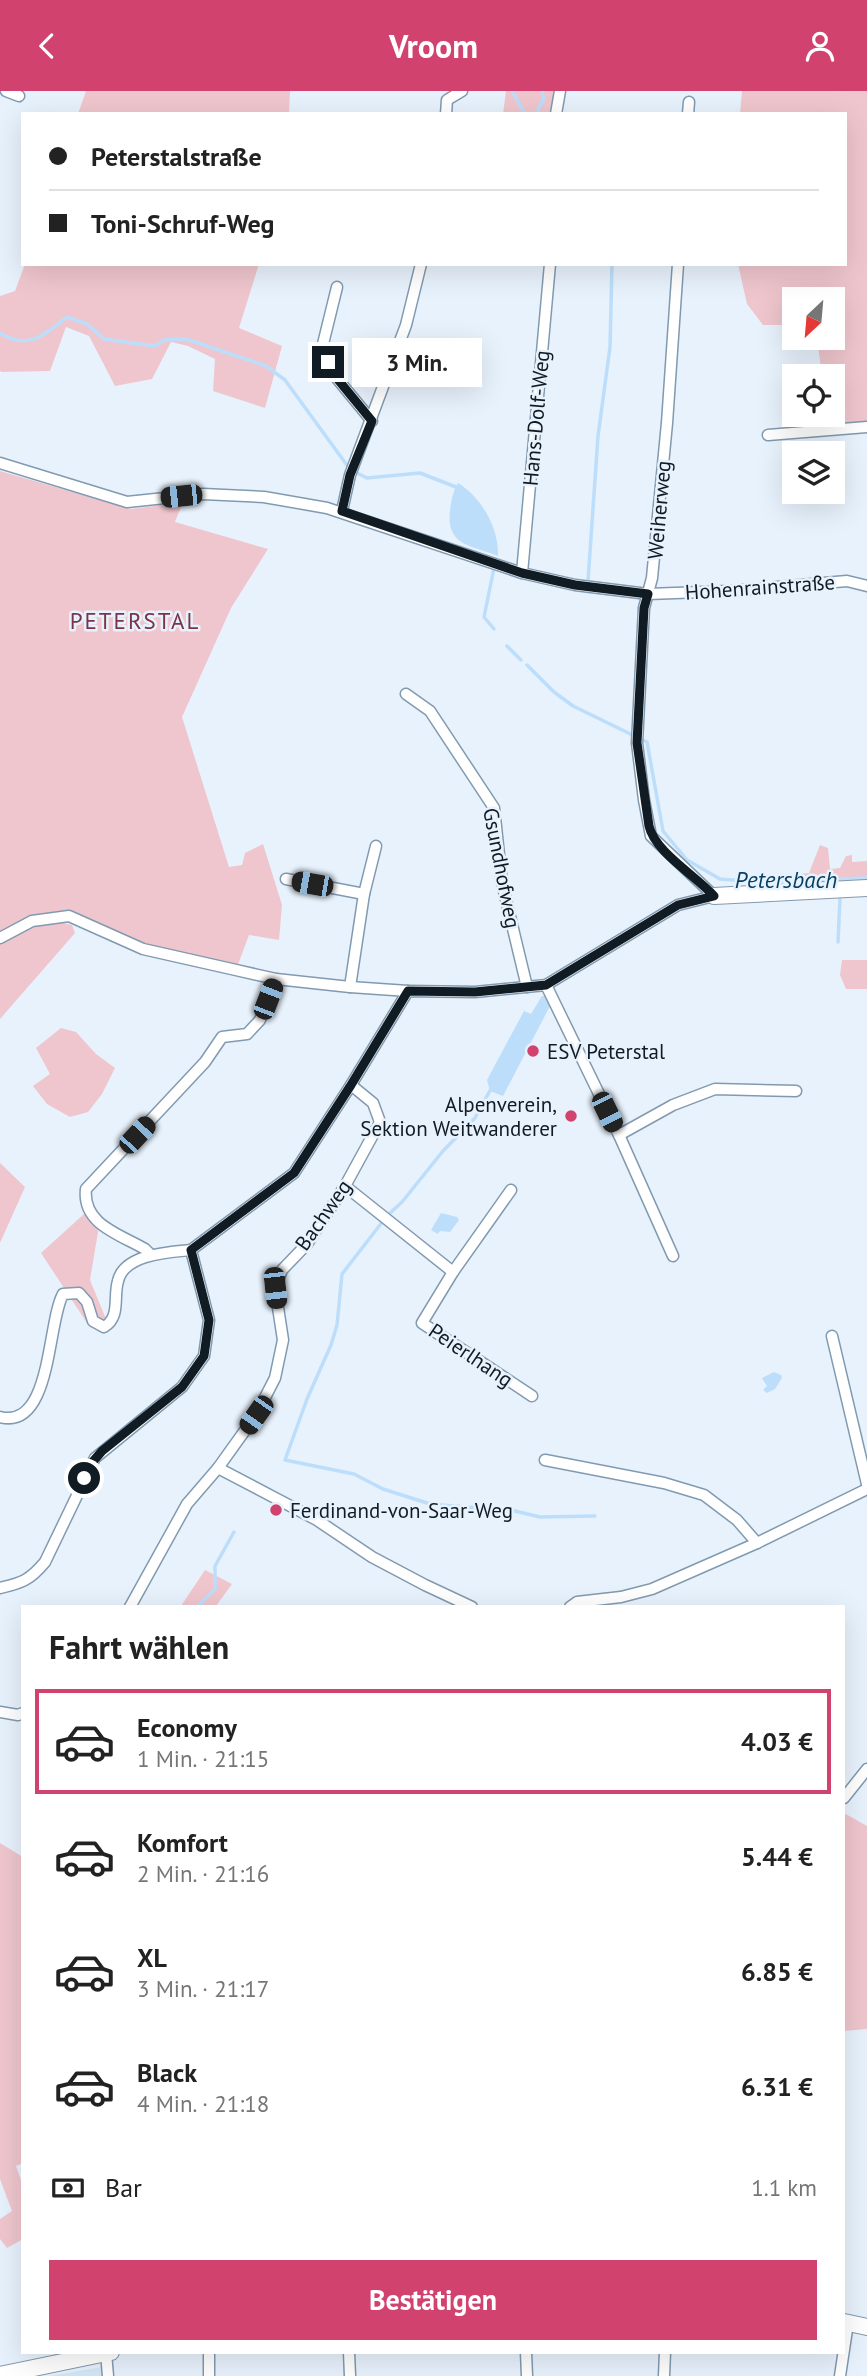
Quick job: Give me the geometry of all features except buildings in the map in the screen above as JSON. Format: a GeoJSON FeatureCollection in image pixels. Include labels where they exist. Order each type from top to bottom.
{"type":"FeatureCollection","features":[{"type":"Feature","properties":{"kind":"street"},"geometry":{"type":"LineString","coordinates":[[6,91],[19,96]]}},
{"type":"Feature","properties":{"kind":"street"},"geometry":{"type":"LineString","coordinates":[[446,112],[447,100],[462,91]]}},
{"type":"Feature","properties":{"kind":"street"},"geometry":{"type":"LineString","coordinates":[[556,112],[560,91]]}},
{"type":"Feature","properties":{"kind":"street"},"geometry":{"type":"LineString","coordinates":[[342,511],[350,475],[406,325],[421,266]]}},
{"type":"Feature","properties":{"kind":"street","name":"Hans-Dolf-Weg"},"geometry":{"type":"LineString","coordinates":[[522,573],[550,266]]}},
{"type":"Feature","properties":{"kind":"street","name":"Weiherweg"},"geometry":{"type":"LineString","coordinates":[[678,266],[667,423],[652,578],[644,608],[638,739],[644,800],[651,836],[714,896]]}},
{"type":"Feature","properties":{"kind":"street"},"geometry":{"type":"LineString","coordinates":[[337,287],[322,348],[335,376],[372,421]]}},
{"type":"Feature","properties":{"kind":"street"},"geometry":{"type":"LineString","coordinates":[[768,435],[867,427]]}},
{"type":"Feature","properties":{"kind":"street","name":"Hohenrainstraße"},"geometry":{"type":"LineString","coordinates":[[0,463],[127,502],[203,494],[264,497],[342,511],[522,573],[575,585],[648,594],[729,591],[847,581],[867,586]]}},
{"type":"Feature","properties":{"kind":"street","name":"Gsundhofweg"},"geometry":{"type":"LineString","coordinates":[[406,694],[430,711],[494,808],[502,883],[527,987]]}},
{"type":"Feature","properties":{"kind":"street"},"geometry":{"type":"LineString","coordinates":[[349,987],[364,894],[376,846]]}},
{"type":"Feature","properties":{"kind":"street"},"geometry":{"type":"LineString","coordinates":[[286,879],[364,894]]}},
{"type":"Feature","properties":{"kind":"street"},"geometry":{"type":"LineString","coordinates":[[0,938],[32,921],[69,916],[143,949],[276,978],[349,987],[475,992],[546,985],[678,905],[714,896],[867,888]]}},
{"type":"Feature","properties":{"kind":"street"},"geometry":{"type":"LineString","coordinates":[[150,1254],[93,1219],[84,1204],[86,1189],[205,1062],[222,1037],[247,1034],[260,1020],[276,978]]}},
{"type":"Feature","properties":{"kind":"street"},"geometry":{"type":"LineString","coordinates":[[546,985],[619,1135],[673,1256]]}},
{"type":"Feature","properties":{"kind":"street"},"geometry":{"type":"LineString","coordinates":[[0,1417],[8,1419],[22,1415],[33,1406],[48,1361],[63,1294],[79,1293],[87,1302],[93,1321],[104,1327],[114,1318],[118,1280],[126,1268],[150,1254],[191,1250],[294,1173],[408,991]]}},
{"type":"Feature","properties":{"kind":"street","name":"Bachweg"},"geometry":{"type":"LineString","coordinates":[[131,1605],[187,1504],[218,1468],[256,1415],[275,1378],[283,1341],[275,1288],[282,1270],[307,1244],[345,1186],[380,1122],[373,1103],[351,1085]]}},
{"type":"Feature","properties":{"kind":"street"},"geometry":{"type":"LineString","coordinates":[[619,1135],[673,1105],[715,1089],[796,1091]]}},
{"type":"Feature","properties":{"kind":"street"},"geometry":{"type":"LineString","coordinates":[[345,1186],[453,1272]]}},
{"type":"Feature","properties":{"kind":"street","name":"Peierlhang"},"geometry":{"type":"LineString","coordinates":[[512,1190],[453,1272],[422,1323],[532,1396]]}},
{"type":"Feature","properties":{"kind":"street"},"geometry":{"type":"LineString","coordinates":[[0,1588],[22,1583],[36,1573],[45,1562],[95,1458],[182,1387],[204,1356],[209,1320],[191,1250]]}},
{"type":"Feature","properties":{"kind":"street"},"geometry":{"type":"LineString","coordinates":[[832,1336],[867,1484]]}},
{"type":"Feature","properties":{"kind":"street"},"geometry":{"type":"LineString","coordinates":[[545,1460],[664,1483],[704,1495],[737,1520],[757,1543]]}},
{"type":"Feature","properties":{"kind":"street"},"geometry":{"type":"LineString","coordinates":[[218,1468],[317,1520],[383,1563],[468,1605]]}},
{"type":"Feature","properties":{"kind":"street"},"geometry":{"type":"LineString","coordinates":[[573,1605],[577,1602],[621,1597],[652,1589],[757,1543],[867,1489]]}},
{"type":"Feature","properties":{"kind":"street"},"geometry":{"type":"LineString","coordinates":[[0,1712],[21,1714]]}},
{"type":"Feature","properties":{"kind":"street"},"geometry":{"type":"LineString","coordinates":[[845,1797],[867,1769]]}},
{"type":"Feature","properties":{"kind":"street"},"geometry":{"type":"LineString","coordinates":[[846,2322],[867,2327]]}},
{"type":"Feature","properties":{"kind":"street"},"geometry":{"type":"LineString","coordinates":[[10,2374],[104,2354]]}},
{"type":"Feature","properties":{"kind":"street"},"geometry":{"type":"LineString","coordinates":[[108,2376],[109,2354]]}},
{"type":"Feature","properties":{"kind":"street"},"geometry":{"type":"LineString","coordinates":[[209,2354],[209,2376]]}},
{"type":"Feature","properties":{"kind":"street"},"geometry":{"type":"LineString","coordinates":[[349,2354],[350,2376]]}},
{"type":"Feature","properties":{"kind":"street"},"geometry":{"type":"LineString","coordinates":[[526,2354],[527,2376]]}},
{"type":"Feature","properties":{"kind":"street"},"geometry":{"type":"LineString","coordinates":[[664,2376],[665,2354]]}},
{"type":"Feature","properties":{"kind":"street"},"geometry":{"type":"LineString","coordinates":[[840,2376],[842,2354]]}},
{"type":"Feature","properties":{"kind":"shaded area"},"geometry":{"type":"Polygon","coordinates":[[[86,91],[290,91],[289,112],[79,112],[86,91]]]}},
{"type":"Feature","properties":{"kind":"shaded area"},"geometry":{"type":"Polygon","coordinates":[[[506,91],[554,91],[552,112],[503,112],[506,91]]]}},
{"type":"Feature","properties":{"kind":"shaded area"},"geometry":{"type":"Polygon","coordinates":[[[742,91],[867,91],[867,423],[845,424],[845,364],[820,364],[819,350],[845,350],[845,287],[782,287],[782,325],[763,325],[747,304],[738,266],[847,266],[847,112],[740,112],[742,91]]]}},
{"type":"Feature","properties":{"kind":"shaded area"},"geometry":{"type":"Polygon","coordinates":[[[24,266],[258,266],[239,328],[282,346],[265,408],[213,391],[215,359],[188,346],[171,342],[152,379],[115,386],[89,336],[66,327],[50,371],[2,372],[0,296],[15,291],[24,266]]]}},
{"type":"Feature","properties":{"kind":"shaded area"},"geometry":{"type":"Polygon","coordinates":[[[0,471],[131,509],[183,502],[175,522],[268,549],[231,608],[182,717],[229,867],[242,865],[245,853],[263,844],[282,905],[279,940],[249,935],[236,970],[143,949],[69,916],[32,921],[0,938],[0,471]]]}},
{"type":"Feature","properties":{"kind":"shaded area"},"geometry":{"type":"Polygon","coordinates":[[[458,483],[475,497],[487,515],[496,535],[498,556],[462,543],[452,531],[450,507],[458,483]]]}},
{"type":"Feature","properties":{"kind":"shaded area"},"geometry":{"type":"Polygon","coordinates":[[[820,845],[828,848],[830,869],[840,868],[846,856],[852,855],[852,862],[867,861],[867,883],[784,885],[784,875],[809,873],[820,845]]]}},
{"type":"Feature","properties":{"kind":"shaded area"},"geometry":{"type":"Polygon","coordinates":[[[53,921],[72,925],[75,933],[0,1019],[0,944],[41,923],[53,921]]]}},
{"type":"Feature","properties":{"kind":"shaded area"},"geometry":{"type":"Polygon","coordinates":[[[842,960],[867,960],[867,989],[846,989],[840,975],[842,960]]]}},
{"type":"Feature","properties":{"kind":"shaded area"},"geometry":{"type":"Polygon","coordinates":[[[542,996],[546,996],[550,1006],[503,1096],[490,1091],[487,1080],[524,1011],[531,1014],[542,996]]]}},
{"type":"Feature","properties":{"kind":"shaded area"},"geometry":{"type":"Polygon","coordinates":[[[61,1028],[76,1032],[96,1054],[115,1068],[102,1094],[88,1112],[70,1117],[47,1104],[33,1086],[50,1074],[36,1048],[61,1028]]]}},
{"type":"Feature","properties":{"kind":"shaded area"},"geometry":{"type":"Polygon","coordinates":[[[0,1163],[25,1187],[0,1243],[0,1163]]]}},
{"type":"Feature","properties":{"kind":"shaded area"},"geometry":{"type":"Polygon","coordinates":[[[441,1213],[459,1220],[450,1232],[440,1231],[438,1234],[431,1230],[441,1213]]]}},
{"type":"Feature","properties":{"kind":"shaded area"},"geometry":{"type":"Polygon","coordinates":[[[84,1214],[99,1226],[90,1280],[106,1319],[89,1326],[41,1253],[84,1214]]]}},
{"type":"Feature","properties":{"kind":"shaded area"},"geometry":{"type":"Polygon","coordinates":[[[774,1372],[782,1378],[775,1389],[767,1393],[763,1390],[767,1386],[762,1378],[774,1372]]]}},
{"type":"Feature","properties":{"kind":"shaded area"},"geometry":{"type":"Polygon","coordinates":[[[205,1570],[232,1584],[217,1605],[182,1605],[205,1570]]]}},
{"type":"Feature","properties":{"kind":"shaded area"},"geometry":{"type":"Polygon","coordinates":[[[845,1814],[867,1826],[867,2029],[845,2031],[845,1814]]]}},
{"type":"Feature","properties":{"kind":"shaded area"},"geometry":{"type":"Polygon","coordinates":[[[0,1843],[21,1856],[21,2164],[16,2166],[21,2180],[21,2240],[7,2248],[0,2239],[0,2219],[12,2211],[0,2179],[0,1843]]]}},
{"type":"Feature","properties":{"kind":"shaded area"},"geometry":{"type":"Polygon","coordinates":[[[102,2367],[102,2376],[50,2376],[54,2375],[102,2367]]]}},
{"type":"Feature","properties":{"kind":"waterway"},"geometry":{"type":"LineString","coordinates":[[512,91],[524,112]]}},
{"type":"Feature","properties":{"kind":"waterway"},"geometry":{"type":"LineString","coordinates":[[539,112],[544,99],[542,91]]}},
{"type":"Feature","properties":{"kind":"waterway"},"geometry":{"type":"LineString","coordinates":[[588,581],[598,436],[610,347],[612,266]]}},
{"type":"Feature","properties":{"kind":"waterway","name":"Petersbach"},"geometry":{"type":"LineString","coordinates":[[0,333],[19,341],[27,341],[43,335],[67,317],[87,324],[104,339],[155,346],[164,340],[186,339],[266,366],[285,380],[349,468]]}},
{"type":"Feature","properties":{"kind":"waterway","name":"Petersbach"},"geometry":{"type":"LineString","coordinates":[[355,472],[367,478],[420,473],[456,487]]}},
{"type":"Feature","properties":{"kind":"waterway","name":"Petersbach"},"geometry":{"type":"LineString","coordinates":[[494,568],[484,617],[494,629]]}},
{"type":"Feature","properties":{"kind":"waterway","name":"Petersbach"},"geometry":{"type":"LineString","coordinates":[[507,646],[521,660]]}},
{"type":"Feature","properties":{"kind":"waterway","name":"Petersbach"},"geometry":{"type":"LineString","coordinates":[[527,665],[554,692],[573,706],[647,742],[663,831],[687,860],[720,879],[756,882],[867,878]]}},
{"type":"Feature","properties":{"kind":"waterway"},"geometry":{"type":"LineString","coordinates":[[838,942],[840,898]]}},
{"type":"Feature","properties":{"kind":"waterway"},"geometry":{"type":"LineString","coordinates":[[388,1215],[475,1118],[492,1087]]}},
{"type":"Feature","properties":{"kind":"waterway"},"geometry":{"type":"LineString","coordinates":[[383,1221],[342,1274],[337,1325],[331,1345],[307,1399],[285,1460],[354,1474],[383,1489],[430,1504],[515,1511],[540,1517],[595,1516]]}},
{"type":"Feature","properties":{"kind":"waterway"},"geometry":{"type":"LineString","coordinates":[[199,1605],[215,1589],[215,1566],[234,1532]]}},
{"type":"Feature","properties":{"kind":"place","name":"ESV Peterstal"},"geometry":{"type":"Point","coordinates":[533,1051]}},
{"type":"Feature","properties":{"kind":"place","name":"Alpenverein, Sektion Weitwanderer"},"geometry":{"type":"Point","coordinates":[571,1116]}},
{"type":"Feature","properties":{"kind":"place","name":"Ferdinand-von-Saar-Weg"},"geometry":{"type":"Point","coordinates":[276,1510]}},
{"type":"Feature","properties":{"kind":"district","name":"PETERSTAL"},"geometry":{"type":"Point","coordinates":[135,620]}},
{"type":"Feature","properties":{"kind":"route"},"geometry":{"type":"LineString","coordinates":[[84,1478],[95,1458],[182,1387],[204,1356],[209,1320],[191,1250],[294,1173],[408,991],[475,992],[546,985],[678,905],[714,896],[651,836],[637,743],[644,608],[648,594],[575,585],[522,573],[342,511],[350,475],[372,421],[335,376],[328,362]]}}]}
